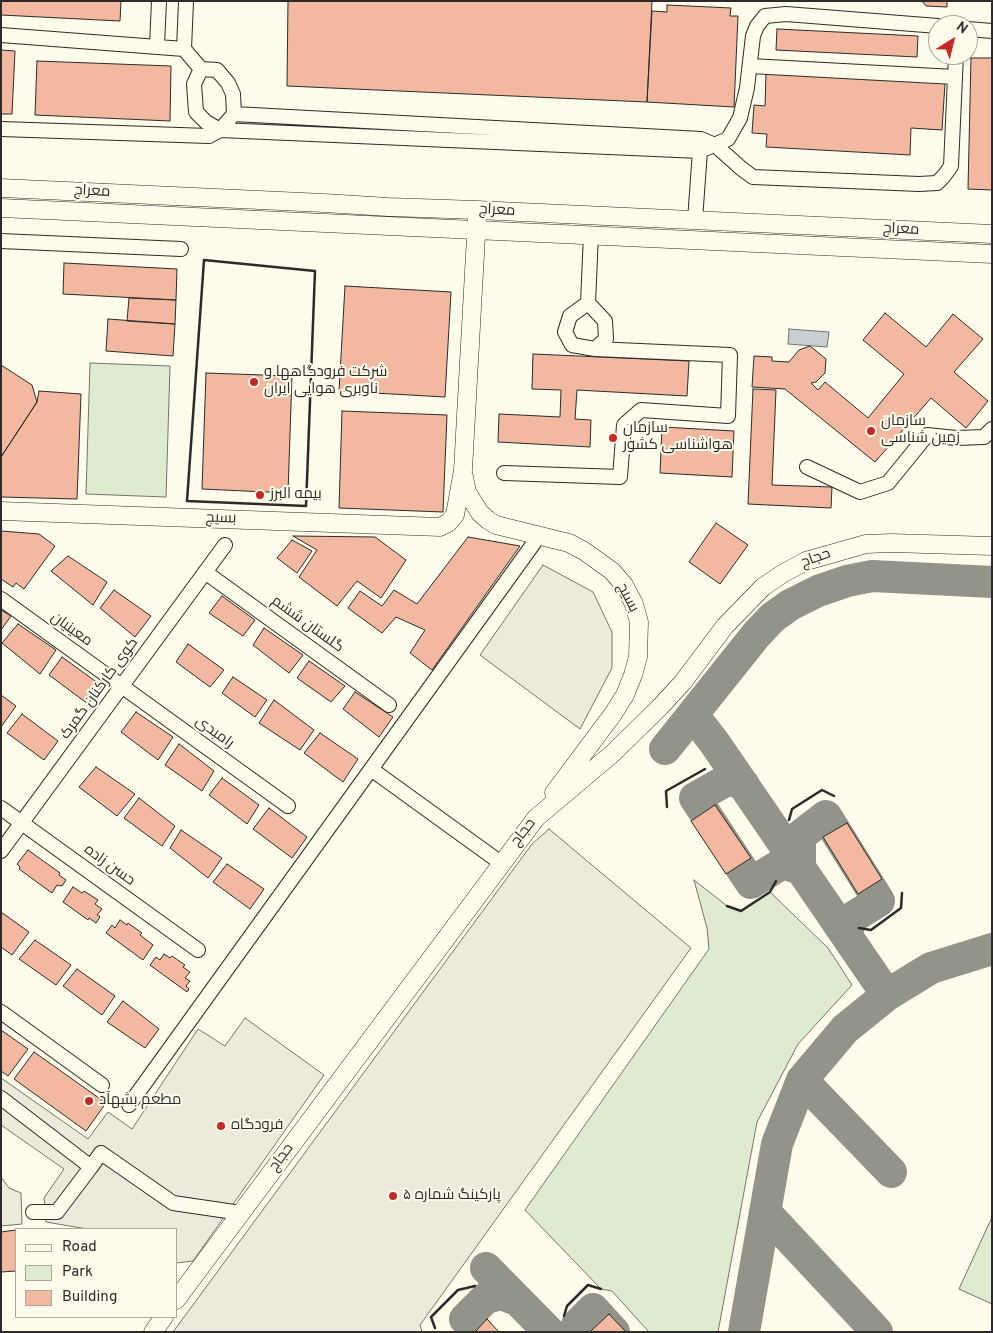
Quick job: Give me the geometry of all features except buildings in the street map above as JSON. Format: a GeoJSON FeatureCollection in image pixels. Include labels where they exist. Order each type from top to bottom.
{"type":"FeatureCollection","features":[{"type":"Feature","properties":{"kind":"main road","name":"معراج"},"geometry":{"type":"LineString","coordinates":[[1,188],[992,234]]}},
{"type":"Feature","properties":{"kind":"main road","name":"معراج"},"geometry":{"type":"LineString","coordinates":[[1,208],[694,238],[992,254]]}},
{"type":"Feature","properties":{"kind":"main road"},"geometry":{"type":"LineString","coordinates":[[463,470],[477,210]]}},
{"type":"Feature","properties":{"kind":"main road"},"geometry":{"type":"LineString","coordinates":[[694,238],[695,220]]}},
{"type":"Feature","properties":{"kind":"main road","name":"بسیج"},"geometry":{"type":"LineString","coordinates":[[1,511],[440,527],[448,523],[455,515],[463,470]]}},
{"type":"Feature","properties":{"kind":"main road","name":"بسیج"},"geometry":{"type":"LineString","coordinates":[[463,470],[467,492],[480,513],[488,520],[496,525],[569,543],[598,560],[612,571],[624,585],[634,604],[639,622],[638,657],[625,695],[536,818]]}},
{"type":"Feature","properties":{"kind":"main road","name":"حجاج"},"geometry":{"type":"LineString","coordinates":[[178,1297],[536,818],[612,754],[660,707],[683,682],[725,626],[763,586],[806,561],[866,544],[992,546]]}},
{"type":"Feature","properties":{"kind":"main road"},"geometry":{"type":"LineString","coordinates":[[153,1332],[163,1318]]}},
{"type":"Feature","properties":{"kind":"street"},"geometry":{"type":"LineString","coordinates":[[157,46],[159,1]]}},
{"type":"Feature","properties":{"kind":"street"},"geometry":{"type":"LineString","coordinates":[[1,128],[209,136],[220,130],[234,114],[233,94],[228,83],[217,70],[201,69],[184,49],[186,1]]}},
{"type":"Feature","properties":{"kind":"street"},"geometry":{"type":"LineString","coordinates":[[201,69],[194,84],[196,112],[206,122],[220,130],[700,151],[728,139],[740,118],[747,88],[753,36],[757,26],[765,16],[786,14],[928,25]]}},
{"type":"Feature","properties":{"kind":"street"},"geometry":{"type":"LineString","coordinates":[[978,30],[992,31]]}},
{"type":"Feature","properties":{"kind":"street"},"geometry":{"type":"LineString","coordinates":[[1,35],[184,49]]}},
{"type":"Feature","properties":{"kind":"street"},"geometry":{"type":"LineString","coordinates":[[234,114],[701,139],[715,145],[753,177],[919,184],[936,182],[944,176],[951,166],[956,65]]}},
{"type":"Feature","properties":{"kind":"street"},"geometry":{"type":"LineString","coordinates":[[750,66],[955,77]]}},
{"type":"Feature","properties":{"kind":"street"},"geometry":{"type":"LineString","coordinates":[[695,220],[700,151]]}},
{"type":"Feature","properties":{"kind":"street"},"geometry":{"type":"LineString","coordinates":[[591,234],[588,303],[605,321],[606,339],[595,349]]}},
{"type":"Feature","properties":{"kind":"street"},"geometry":{"type":"LineString","coordinates":[[1,241],[181,249]]}},
{"type":"Feature","properties":{"kind":"street"},"geometry":{"type":"LineString","coordinates":[[504,473],[620,477],[624,425],[640,410],[728,416],[730,355],[595,349],[572,345],[565,332],[570,316],[588,303]]}},
{"type":"Feature","properties":{"kind":"street"},"geometry":{"type":"LineString","coordinates":[[807,467],[860,492],[888,483],[927,435],[956,438],[984,437],[992,428]]}},
{"type":"Feature","properties":{"kind":"street"},"geometry":{"type":"LineString","coordinates":[[129,1105],[539,536]]}},
{"type":"Feature","properties":{"kind":"street","name":"کوی کارکنان گمرک"},"geometry":{"type":"LineString","coordinates":[[1,851],[225,545]]}},
{"type":"Feature","properties":{"kind":"street","name":"گلستان ششم"},"geometry":{"type":"LineString","coordinates":[[205,572],[389,704]]}},
{"type":"Feature","properties":{"kind":"street","name":"معینیان"},"geometry":{"type":"LineString","coordinates":[[1,599],[122,687]]}},
{"type":"Feature","properties":{"kind":"street","name":"رامبدی"},"geometry":{"type":"LineString","coordinates":[[122,687],[288,806]]}},
{"type":"Feature","properties":{"kind":"street"},"geometry":{"type":"LineString","coordinates":[[371,770],[502,863]]}},
{"type":"Feature","properties":{"kind":"street","name":"حسن زاده"},"geometry":{"type":"LineString","coordinates":[[1,808],[198,950]]}},
{"type":"Feature","properties":{"kind":"street"},"geometry":{"type":"LineString","coordinates":[[1,1012],[102,1085]]}},
{"type":"Feature","properties":{"kind":"street"},"geometry":{"type":"LineString","coordinates":[[1,1098],[91,1167]]}},
{"type":"Feature","properties":{"kind":"street"},"geometry":{"type":"LineString","coordinates":[[33,1212],[57,1212],[101,1153],[173,1202],[242,1213]]}},
{"type":"Feature","properties":{"kind":"green space"},"geometry":{"type":"Polygon","coordinates":[[[90,363],[170,366],[166,497],[86,494],[90,363]]]}},
{"type":"Feature","properties":{"kind":"green space"},"geometry":{"type":"Polygon","coordinates":[[[694,880],[727,906],[740,911],[770,892],[828,948],[852,985],[798,1044],[757,1122],[718,1332],[649,1332],[612,1291],[601,1289],[525,1210],[709,949],[707,928],[694,880]]]}},
{"type":"Feature","properties":{"kind":"green space"},"geometry":{"type":"Polygon","coordinates":[[[992,1217],[992,1304],[959,1289],[992,1217]]]}},
{"type":"Feature","properties":{"kind":"shaded area"},"geometry":{"type":"Polygon","coordinates":[[[789,329],[829,332],[827,347],[788,344],[789,329]]]}},
{"type":"Feature","properties":{"kind":"shaded area"},"geometry":{"type":"Polygon","coordinates":[[[543,565],[593,592],[612,632],[612,668],[580,729],[480,655],[543,565]]]}},
{"type":"Feature","properties":{"kind":"shaded area","name":"پارکینگ شماره ۵"},"geometry":{"type":"Polygon","coordinates":[[[549,829],[691,948],[420,1325],[422,1332],[173,1332],[532,844],[549,829]]]}},
{"type":"Feature","properties":{"kind":"shaded area"},"geometry":{"type":"Polygon","coordinates":[[[245,1018],[324,1075],[193,1261],[178,1263],[178,1228],[81,1228],[46,1222],[44,1198],[64,1169],[1,1125],[1,1078],[88,1139],[108,1112],[132,1129],[198,1029],[225,1046],[245,1018]]]}},
{"type":"Feature","properties":{"kind":"shaded area"},"geometry":{"type":"Polygon","coordinates":[[[1,1177],[9,1188],[21,1193],[22,1224],[1,1226],[1,1177]]]}},
{"type":"Feature","properties":{"kind":"taxiway"},"geometry":{"type":"LineString","coordinates":[[665,749],[756,635],[772,618],[790,605],[818,591],[847,581],[872,576],[992,582]]}},
{"type":"Feature","properties":{"kind":"taxiway"},"geometry":{"type":"LineString","coordinates":[[693,715],[714,742],[887,995]]}},
{"type":"Feature","properties":{"kind":"taxiway"},"geometry":{"type":"LineString","coordinates":[[744,785],[729,779],[695,798],[751,883],[783,863],[800,869],[800,836],[826,816],[879,901],[850,919],[847,936]]}},
{"type":"Feature","properties":{"kind":"taxiway"},"geometry":{"type":"LineString","coordinates":[[744,1332],[777,1144],[802,1080],[845,1029],[887,995],[931,968],[992,949]]}},
{"type":"Feature","properties":{"kind":"taxiway"},"geometry":{"type":"LineString","coordinates":[[802,1080],[891,1172]]}},
{"type":"Feature","properties":{"kind":"taxiway"},"geometry":{"type":"LineString","coordinates":[[765,1212],[877,1332]]}},
{"type":"Feature","properties":{"kind":"taxiway"},"geometry":{"type":"LineString","coordinates":[[486,1268],[549,1332]]}},
{"type":"Feature","properties":{"kind":"taxiway"},"geometry":{"type":"LineString","coordinates":[[478,1332],[465,1319],[486,1298],[501,1294],[517,1300]]}},
{"type":"Feature","properties":{"kind":"taxiway"},"geometry":{"type":"LineString","coordinates":[[575,1332],[577,1325],[593,1309],[614,1332]]}},
{"type":"Feature","properties":{"kind":"wall"},"geometry":{"type":"LineString","coordinates":[[204,260],[315,271],[306,506],[187,501],[204,260]]}},
{"type":"Feature","properties":{"kind":"wall"},"geometry":{"type":"LineString","coordinates":[[667,807],[666,791],[705,769]]}},
{"type":"Feature","properties":{"kind":"wall"},"geometry":{"type":"LineString","coordinates":[[789,820],[792,809],[822,790],[834,796]]}},
{"type":"Feature","properties":{"kind":"wall"},"geometry":{"type":"LineString","coordinates":[[727,906],[741,911],[770,892],[776,881]]}},
{"type":"Feature","properties":{"kind":"wall"},"geometry":{"type":"LineString","coordinates":[[859,928],[871,930],[901,908],[902,893]]}},
{"type":"Feature","properties":{"kind":"wall"},"geometry":{"type":"LineString","coordinates":[[564,1316],[567,1306],[588,1285],[601,1289]]}},
{"type":"Feature","properties":{"kind":"wall"},"geometry":{"type":"LineString","coordinates":[[435,1328],[431,1317],[458,1290],[475,1286]]}},
{"type":"Feature","properties":{"kind":"place","name":"شرکت فرودگاهها و ناوبری هوایی ایران"},"geometry":{"type":"Point","coordinates":[254,382]}},
{"type":"Feature","properties":{"kind":"place","name":"سازمان زمین شناسی"},"geometry":{"type":"Point","coordinates":[871,431]}},
{"type":"Feature","properties":{"kind":"place","name":"سازمان هواشناسی کشور"},"geometry":{"type":"Point","coordinates":[613,438]}},
{"type":"Feature","properties":{"kind":"place","name":"بیمه البرز"},"geometry":{"type":"Point","coordinates":[260,495]}},
{"type":"Feature","properties":{"kind":"place","name":"مطعم بشهآد"},"geometry":{"type":"Point","coordinates":[89,1101]}},
{"type":"Feature","properties":{"kind":"place","name":"فرودگاه"},"geometry":{"type":"Point","coordinates":[221,1126]}},
{"type":"Feature","properties":{"kind":"place","name":"پارکینگ شماره ۵"},"geometry":{"type":"Point","coordinates":[393,1196]}}]}
